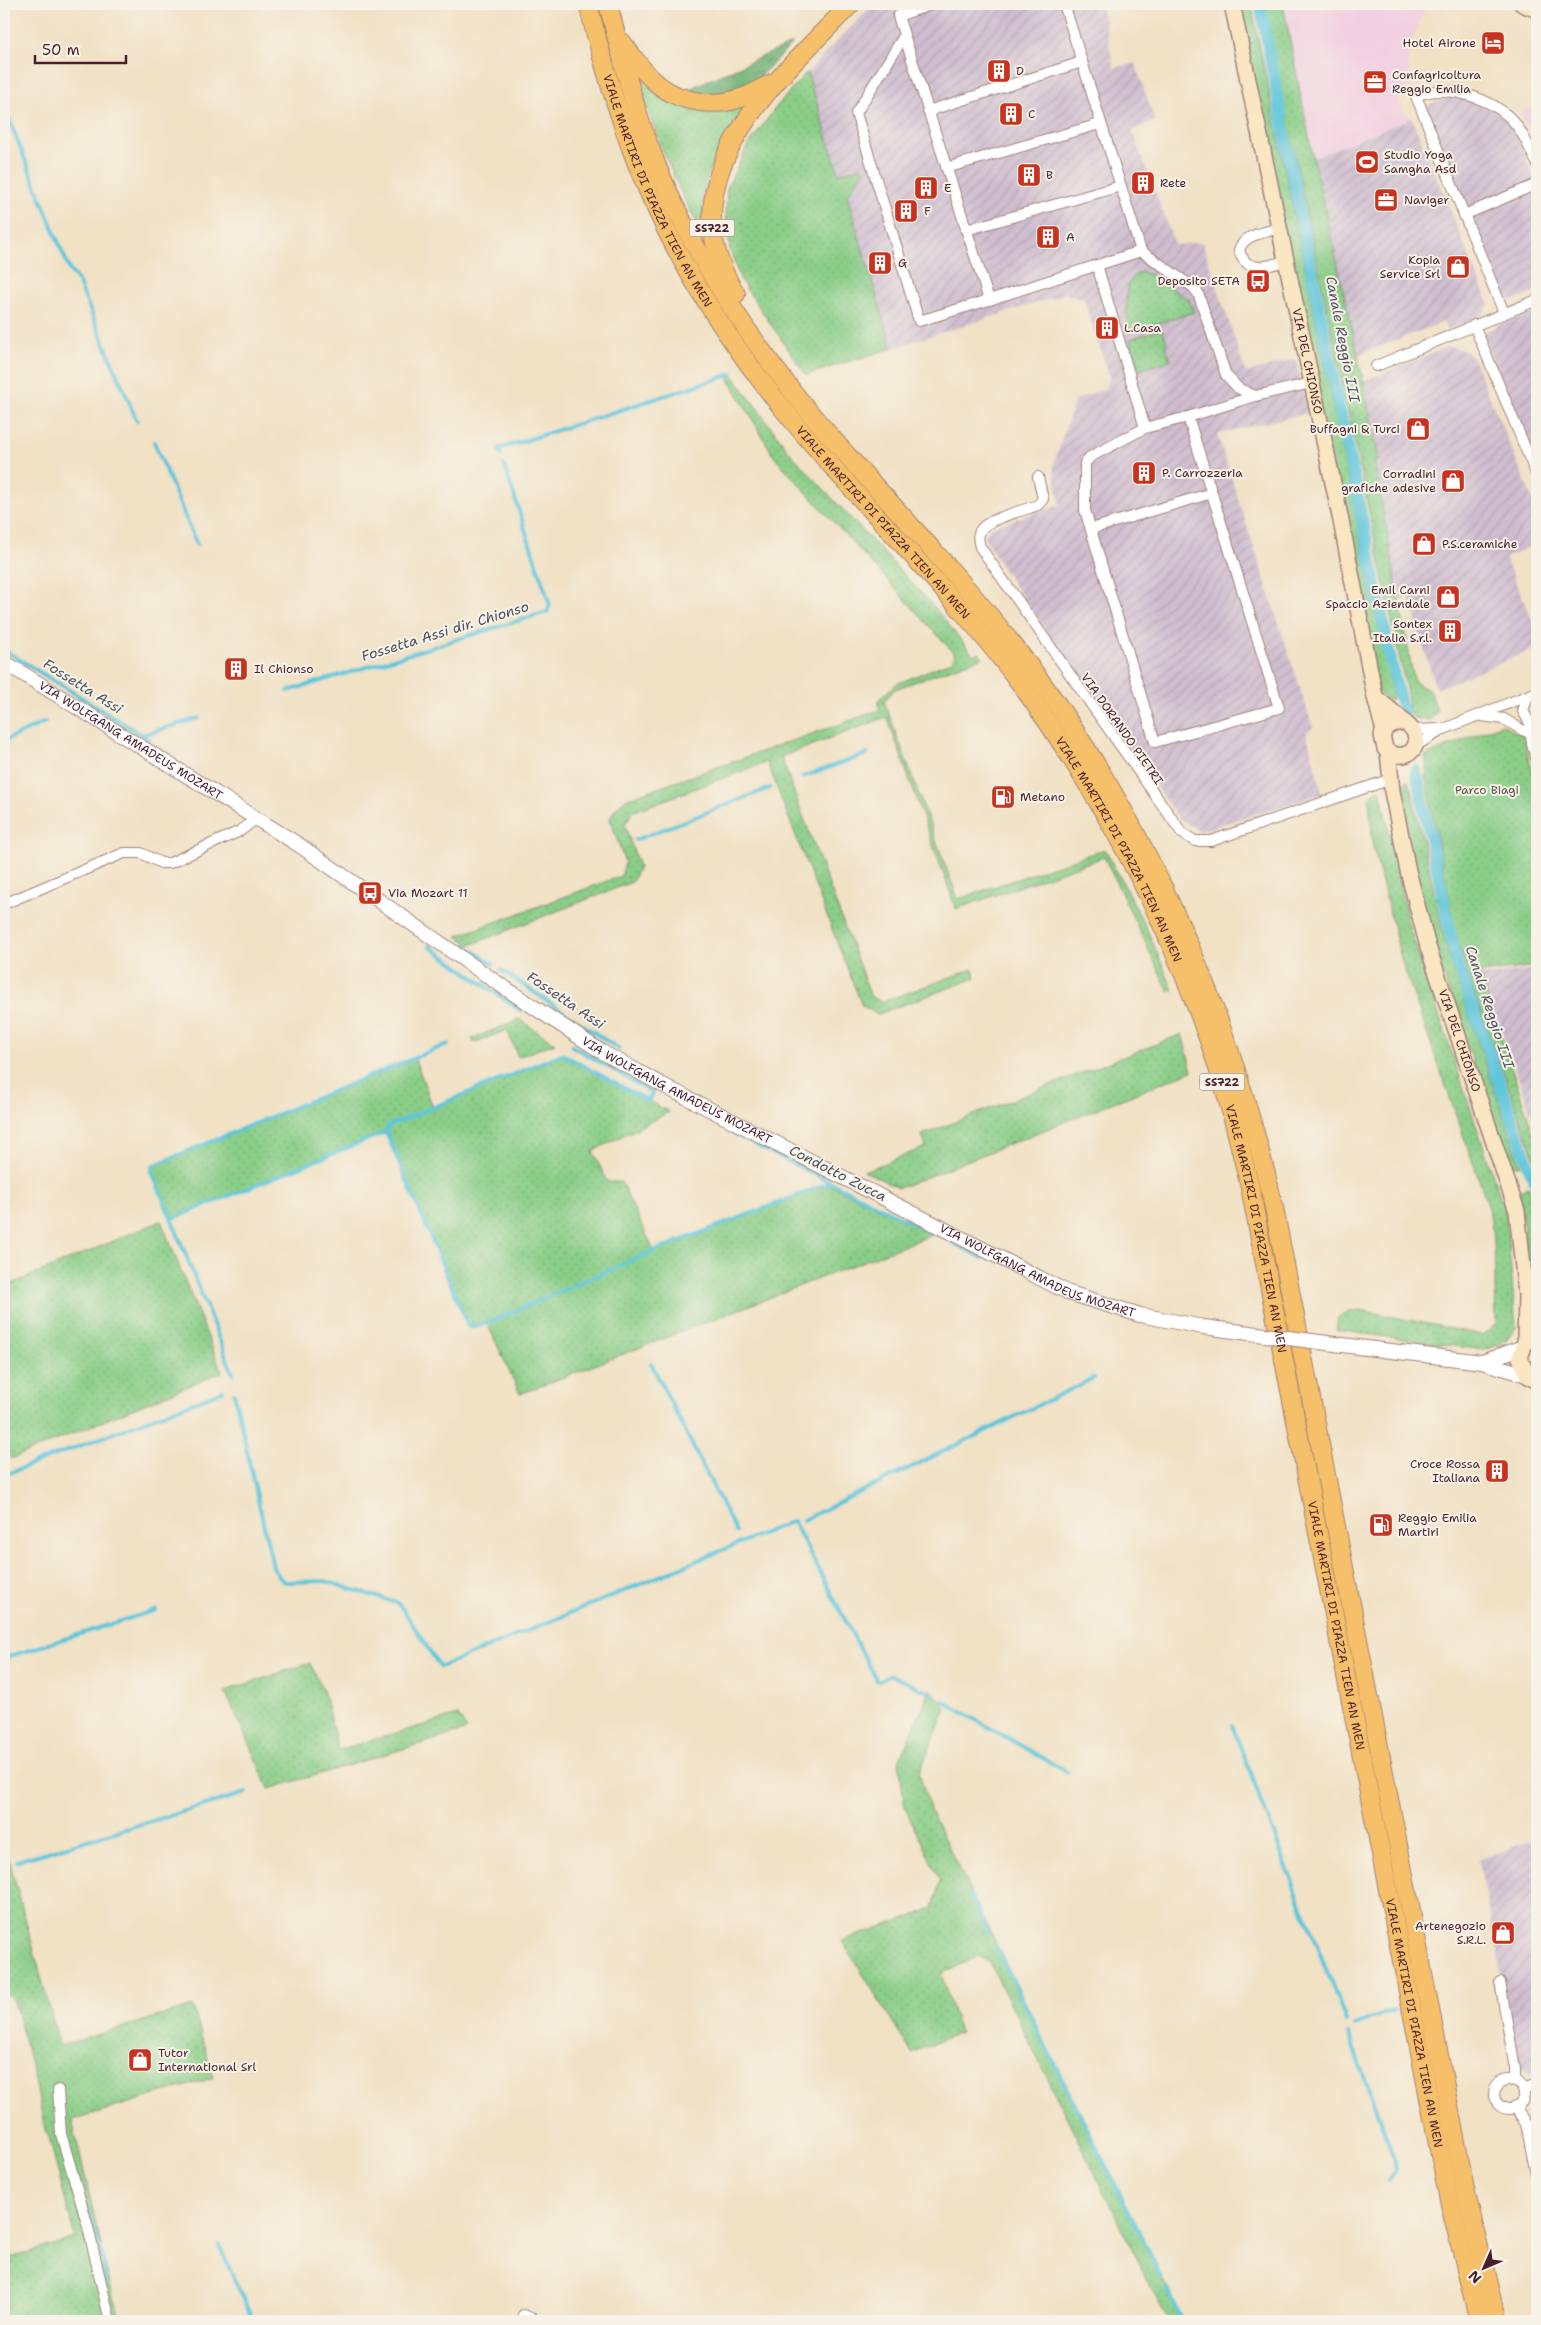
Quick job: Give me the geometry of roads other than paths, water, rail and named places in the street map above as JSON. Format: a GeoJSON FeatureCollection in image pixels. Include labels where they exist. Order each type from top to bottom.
{"type":"FeatureCollection","features":[{"type":"Feature","properties":{"kind":"highway","name":"VIALE MARTIRI DI PIAZZA TIEN AN MEN"},"geometry":{"type":"LineString","coordinates":[[588,4],[625,132],[644,182],[685,265],[735,345],[783,409],[978,630],[1024,689],[1058,739],[1120,842],[1155,910],[1205,1032],[1222,1079],[1250,1186],[1449,2200],[1478,2321]]}},
{"type":"Feature","properties":{"kind":"highway","name":"VIALE MARTIRI DI PIAZZA TIEN AN MEN"},"geometry":{"type":"LineString","coordinates":[[608,4],[646,137],[677,210],[731,307],[782,378],[818,423],[979,602],[1061,711],[1102,775],[1148,857],[1190,945],[1224,1032],[1245,1094],[1273,1203],[1466,2194],[1498,2321]]}},
{"type":"Feature","properties":{"kind":"highway","name":"SS722"},"geometry":{"type":"LineString","coordinates":[[782,378],[721,263],[712,228],[712,206],[719,169],[737,133],[777,80],[851,4]]}},
{"type":"Feature","properties":{"kind":"highway","name":"SS722"},"geometry":{"type":"LineString","coordinates":[[615,31],[640,67],[661,87],[686,98],[716,104],[742,98],[777,80]]}},
{"type":"Feature","properties":{"kind":"main road","name":"VIA DEL CHIONSO"},"geometry":{"type":"LineString","coordinates":[[1232,4],[1312,383],[1375,697],[1384,731],[1383,745],[1388,752],[1408,871],[1428,947],[1517,1211],[1526,1295],[1528,1342],[1521,1364],[1532,1378]]}},
{"type":"Feature","properties":{"kind":"main road"},"geometry":{"type":"LineString","coordinates":[[1522,4],[1537,10]]}},
{"type":"Feature","properties":{"kind":"main road"},"geometry":{"type":"LineString","coordinates":[[1375,697],[1416,735],[1410,751],[1392,781]]}},
{"type":"Feature","properties":{"kind":"main road"},"geometry":{"type":"LineString","coordinates":[[1384,731],[1393,723],[1408,726]]}},
{"type":"Feature","properties":{"kind":"main road"},"geometry":{"type":"LineString","coordinates":[[1388,752],[1393,755],[1410,751]]}},
{"type":"Feature","properties":{"kind":"main road","name":"VIA DEL CHIONSO"},"geometry":{"type":"LineString","coordinates":[[1526,1295],[1537,1317]]}},
{"type":"Feature","properties":{"kind":"street"},"geometry":{"type":"LineString","coordinates":[[933,4],[898,16],[988,300]]}},
{"type":"Feature","properties":{"kind":"street"},"geometry":{"type":"LineString","coordinates":[[1064,4],[1141,251],[1193,287],[1198,293],[1226,375],[1238,388],[1255,396]]}},
{"type":"Feature","properties":{"kind":"street"},"geometry":{"type":"LineString","coordinates":[[904,36],[856,113],[919,321],[1141,251]]}},
{"type":"Feature","properties":{"kind":"street"},"geometry":{"type":"LineString","coordinates":[[928,111],[1082,62]]}},
{"type":"Feature","properties":{"kind":"street"},"geometry":{"type":"LineString","coordinates":[[1504,313],[1416,96],[1426,91],[1456,91],[1498,109],[1513,120],[1537,163]]}},
{"type":"Feature","properties":{"kind":"street"},"geometry":{"type":"LineString","coordinates":[[946,168],[1100,124]]}},
{"type":"Feature","properties":{"kind":"street"},"geometry":{"type":"LineString","coordinates":[[1464,215],[1537,184]]}},
{"type":"Feature","properties":{"kind":"street"},"geometry":{"type":"LineString","coordinates":[[966,230],[1120,186]]}},
{"type":"Feature","properties":{"kind":"street"},"geometry":{"type":"LineString","coordinates":[[1278,228],[1246,238],[1239,250],[1247,264],[1255,268],[1285,261]]}},
{"type":"Feature","properties":{"kind":"street"},"geometry":{"type":"LineString","coordinates":[[1097,265],[1146,428]]}},
{"type":"Feature","properties":{"kind":"street"},"geometry":{"type":"LineString","coordinates":[[1376,366],[1537,300]]}},
{"type":"Feature","properties":{"kind":"street"},"geometry":{"type":"LineString","coordinates":[[1474,325],[1537,476]]}},
{"type":"Feature","properties":{"kind":"street"},"geometry":{"type":"LineString","coordinates":[[1188,417],[1279,708],[1156,742],[1085,510],[1085,463],[1090,458],[1146,428],[1255,396],[1312,383]]}},
{"type":"Feature","properties":{"kind":"street","name":"VIA DORANDO PIETRI"},"geometry":{"type":"LineString","coordinates":[[1038,477],[1043,499],[1038,505],[989,523],[982,528],[978,537],[980,547],[1182,833],[1195,841],[1211,841],[1392,781]]}},
{"type":"Feature","properties":{"kind":"street"},"geometry":{"type":"LineString","coordinates":[[1091,529],[1212,492]]}},
{"type":"Feature","properties":{"kind":"street","name":"VIA WOLFGANG AMADEUS MOZART"},"geometry":{"type":"LineString","coordinates":[[4,662],[257,818],[370,893],[547,1016],[631,1069],[1069,1293],[1140,1315],[1203,1327],[1482,1362],[1532,1378]]}},
{"type":"Feature","properties":{"kind":"street"},"geometry":{"type":"LineString","coordinates":[[1410,751],[1444,729],[1532,694]]}},
{"type":"Feature","properties":{"kind":"street"},"geometry":{"type":"LineString","coordinates":[[1532,694],[1523,710],[1534,731],[1532,744],[1537,761]]}},
{"type":"Feature","properties":{"kind":"street"},"geometry":{"type":"LineString","coordinates":[[1479,716],[1504,719],[1522,730],[1534,731]]}},
{"type":"Feature","properties":{"kind":"street"},"geometry":{"type":"LineString","coordinates":[[1408,726],[1444,729]]}},
{"type":"Feature","properties":{"kind":"street"},"geometry":{"type":"LineString","coordinates":[[4,904],[124,853],[141,853],[161,863],[180,860],[240,831],[257,818]]}},
{"type":"Feature","properties":{"kind":"street","name":"VIA WOLFGANG AMADEUS MOZART"},"geometry":{"type":"LineString","coordinates":[[1482,1362],[1528,1342]]}},
{"type":"Feature","properties":{"kind":"street"},"geometry":{"type":"LineString","coordinates":[[1500,1982],[1515,2068],[1515,2080],[1523,2090],[1523,2098],[1515,2107],[1507,2108],[1500,2105],[1494,2094],[1500,2082],[1515,2080]]}},
{"type":"Feature","properties":{"kind":"street"},"geometry":{"type":"LineString","coordinates":[[1523,2090],[1537,2085]]}},
{"type":"Feature","properties":{"kind":"street"},"geometry":{"type":"LineString","coordinates":[[58,2090],[61,2134],[91,2240],[110,2321]]}},
{"type":"Feature","properties":{"kind":"street"},"geometry":{"type":"LineString","coordinates":[[1515,2107],[1526,2124],[1537,2179]]}},
{"type":"Feature","properties":{"kind":"street"},"geometry":{"type":"LineString","coordinates":[[523,2316],[538,2321]]}},
{"type":"Feature","properties":{"kind":"waterway","name":"Canale Reggio III"},"geometry":{"type":"LineString","coordinates":[[1260,4],[1296,194],[1396,685],[1403,710]]}},
{"type":"Feature","properties":{"kind":"waterway"},"geometry":{"type":"LineString","coordinates":[[4,107],[70,271],[75,276]]}},
{"type":"Feature","properties":{"kind":"waterway"},"geometry":{"type":"LineString","coordinates":[[77,279],[137,421]]}},
{"type":"Feature","properties":{"kind":"waterway","name":"Fossetta Assi dir. Chionso"},"geometry":{"type":"LineString","coordinates":[[501,455],[499,449],[732,374]]}},
{"type":"Feature","properties":{"kind":"waterway"},"geometry":{"type":"LineString","coordinates":[[154,442],[197,545]]}},
{"type":"Feature","properties":{"kind":"waterway","name":"Fossetta Assi dir. Chionso"},"geometry":{"type":"LineString","coordinates":[[288,691],[547,612],[550,605],[504,465]]}},
{"type":"Feature","properties":{"kind":"waterway","name":"Fossetta Assi"},"geometry":{"type":"LineString","coordinates":[[4,650],[150,740]]}},
{"type":"Feature","properties":{"kind":"waterway","name":"Fossetta Assi dir. Chionso"},"geometry":{"type":"LineString","coordinates":[[142,735],[199,718]]}},
{"type":"Feature","properties":{"kind":"waterway"},"geometry":{"type":"LineString","coordinates":[[4,741],[45,722]]}},
{"type":"Feature","properties":{"kind":"waterway"},"geometry":{"type":"LineString","coordinates":[[802,777],[867,754]]}},
{"type":"Feature","properties":{"kind":"waterway","name":"Canale Reggio III"},"geometry":{"type":"LineString","coordinates":[[1416,771],[1457,964],[1537,1189]]}},
{"type":"Feature","properties":{"kind":"waterway"},"geometry":{"type":"LineString","coordinates":[[635,840],[770,788]]}},
{"type":"Feature","properties":{"kind":"waterway","name":"Condotto Zucca"},"geometry":{"type":"LineString","coordinates":[[429,946],[521,1011]]}},
{"type":"Feature","properties":{"kind":"waterway","name":"Fossetta Assi"},"geometry":{"type":"LineString","coordinates":[[466,946],[493,964]]}},
{"type":"Feature","properties":{"kind":"waterway","name":"Fossetta Assi"},"geometry":{"type":"LineString","coordinates":[[501,970],[619,1049]]}},
{"type":"Feature","properties":{"kind":"waterway"},"geometry":{"type":"LineString","coordinates":[[169,1213],[152,1172],[152,1166],[448,1044]]}},
{"type":"Feature","properties":{"kind":"waterway"},"geometry":{"type":"LineString","coordinates":[[172,1219],[386,1132],[388,1126],[562,1054],[648,1101],[653,1093],[572,1046]]}},
{"type":"Feature","properties":{"kind":"waterway"},"geometry":{"type":"LineString","coordinates":[[386,1132],[469,1327],[487,1323],[654,1251],[832,1182]]}},
{"type":"Feature","properties":{"kind":"waterway","name":"Condotto Zucca"},"geometry":{"type":"LineString","coordinates":[[730,1132],[936,1235]]}},
{"type":"Feature","properties":{"kind":"waterway"},"geometry":{"type":"LineString","coordinates":[[170,1215],[233,1374]]}},
{"type":"Feature","properties":{"kind":"waterway","name":"Condotto Zucca"},"geometry":{"type":"LineString","coordinates":[[951,1242],[982,1258]]}},
{"type":"Feature","properties":{"kind":"waterway"},"geometry":{"type":"LineString","coordinates":[[651,1363],[736,1532]]}},
{"type":"Feature","properties":{"kind":"waterway"},"geometry":{"type":"LineString","coordinates":[[803,1520],[1094,1378]]}},
{"type":"Feature","properties":{"kind":"waterway"},"geometry":{"type":"LineString","coordinates":[[4,1475],[223,1391]]}},
{"type":"Feature","properties":{"kind":"waterway"},"geometry":{"type":"LineString","coordinates":[[234,1393],[273,1567],[280,1578],[285,1582],[325,1581],[397,1603],[440,1667],[793,1521],[876,1679],[879,1681],[891,1675],[932,1694]]}},
{"type":"Feature","properties":{"kind":"waterway"},"geometry":{"type":"LineString","coordinates":[[4,1658],[156,1610]]}},
{"type":"Feature","properties":{"kind":"waterway"},"geometry":{"type":"LineString","coordinates":[[943,1701],[1067,1772]]}},
{"type":"Feature","properties":{"kind":"waterway"},"geometry":{"type":"LineString","coordinates":[[1232,1725],[1346,2021]]}},
{"type":"Feature","properties":{"kind":"waterway"},"geometry":{"type":"LineString","coordinates":[[17,1861],[246,1793]]}},
{"type":"Feature","properties":{"kind":"waterway"},"geometry":{"type":"LineString","coordinates":[[970,1894],[988,1932]]}},
{"type":"Feature","properties":{"kind":"waterway"},"geometry":{"type":"LineString","coordinates":[[996,1947],[1162,2278]]}},
{"type":"Feature","properties":{"kind":"waterway"},"geometry":{"type":"LineString","coordinates":[[1355,2025],[1394,2010]]}},
{"type":"Feature","properties":{"kind":"waterway"},"geometry":{"type":"LineString","coordinates":[[1348,2033],[1393,2156],[1395,2172],[1389,2181]]}},
{"type":"Feature","properties":{"kind":"waterway"},"geometry":{"type":"LineString","coordinates":[[88,2210],[104,2264],[106,2283]]}},
{"type":"Feature","properties":{"kind":"waterway"},"geometry":{"type":"LineString","coordinates":[[219,2245],[253,2321]]}},
{"type":"Feature","properties":{"kind":"waterway"},"geometry":{"type":"LineString","coordinates":[[1167,2289],[1183,2321]]}},
{"type":"Feature","properties":{"kind":"place","name":"Hotel Airone"},"geometry":{"type":"Point","coordinates":[1493,43]}},
{"type":"Feature","properties":{"kind":"place","name":"D"},"geometry":{"type":"Point","coordinates":[999,71]}},
{"type":"Feature","properties":{"kind":"place","name":"Confagricoltura Reggio Emilia"},"geometry":{"type":"Point","coordinates":[1375,82]}},
{"type":"Feature","properties":{"kind":"place","name":"C"},"geometry":{"type":"Point","coordinates":[1011,114]}},
{"type":"Feature","properties":{"kind":"place","name":"Studio Yoga Samgha Asd"},"geometry":{"type":"Point","coordinates":[1367,162]}},
{"type":"Feature","properties":{"kind":"place","name":"B"},"geometry":{"type":"Point","coordinates":[1029,175]}},
{"type":"Feature","properties":{"kind":"place","name":"Rete"},"geometry":{"type":"Point","coordinates":[1143,183]}},
{"type":"Feature","properties":{"kind":"place","name":"E"},"geometry":{"type":"Point","coordinates":[926,188]}},
{"type":"Feature","properties":{"kind":"place","name":"Naviger"},"geometry":{"type":"Point","coordinates":[1386,200]}},
{"type":"Feature","properties":{"kind":"place","name":"F"},"geometry":{"type":"Point","coordinates":[906,211]}},
{"type":"Feature","properties":{"kind":"place","name":"A"},"geometry":{"type":"Point","coordinates":[1048,237]}},
{"type":"Feature","properties":{"kind":"place","name":"G"},"geometry":{"type":"Point","coordinates":[880,263]}},
{"type":"Feature","properties":{"kind":"place","name":"Kopia Service Srl"},"geometry":{"type":"Point","coordinates":[1458,267]}},
{"type":"Feature","properties":{"kind":"place","name":"Deposito SETA"},"geometry":{"type":"Point","coordinates":[1258,281]}},
{"type":"Feature","properties":{"kind":"place","name":"L.Casa"},"geometry":{"type":"Point","coordinates":[1107,328]}},
{"type":"Feature","properties":{"kind":"place","name":"Buffagni & Turci"},"geometry":{"type":"Point","coordinates":[1418,429]}},
{"type":"Feature","properties":{"kind":"place","name":"P. Carrozzeria"},"geometry":{"type":"Point","coordinates":[1144,473]}},
{"type":"Feature","properties":{"kind":"place","name":"Corradini grafiche adesive"},"geometry":{"type":"Point","coordinates":[1453,481]}},
{"type":"Feature","properties":{"kind":"place","name":"P.S.ceramiche"},"geometry":{"type":"Point","coordinates":[1424,544]}},
{"type":"Feature","properties":{"kind":"place","name":"Emil Carni Spaccio Aziendale"},"geometry":{"type":"Point","coordinates":[1448,597]}},
{"type":"Feature","properties":{"kind":"place","name":"Sontex Italia S.r.l."},"geometry":{"type":"Point","coordinates":[1450,631]}},
{"type":"Feature","properties":{"kind":"place","name":"Il Chionso"},"geometry":{"type":"Point","coordinates":[236,669]}},
{"type":"Feature","properties":{"kind":"place","name":"Metano"},"geometry":{"type":"Point","coordinates":[1003,797]}},
{"type":"Feature","properties":{"kind":"place","name":"Via Mozart 11"},"geometry":{"type":"Point","coordinates":[370,893]}},
{"type":"Feature","properties":{"kind":"place","name":"Croce Rossa Italiana"},"geometry":{"type":"Point","coordinates":[1497,1471]}},
{"type":"Feature","properties":{"kind":"place","name":"Reggio Emilia Martiri"},"geometry":{"type":"Point","coordinates":[1381,1525]}},
{"type":"Feature","properties":{"kind":"place","name":"Artenegozio S.R.L."},"geometry":{"type":"Point","coordinates":[1503,1933]}},
{"type":"Feature","properties":{"kind":"place","name":"Tutor International Srl"},"geometry":{"type":"Point","coordinates":[140,2060]}},
{"type":"Feature","properties":{"kind":"park label","name":"Parco Biagi"},"geometry":{"type":"Point","coordinates":[1487,790]}}]}
